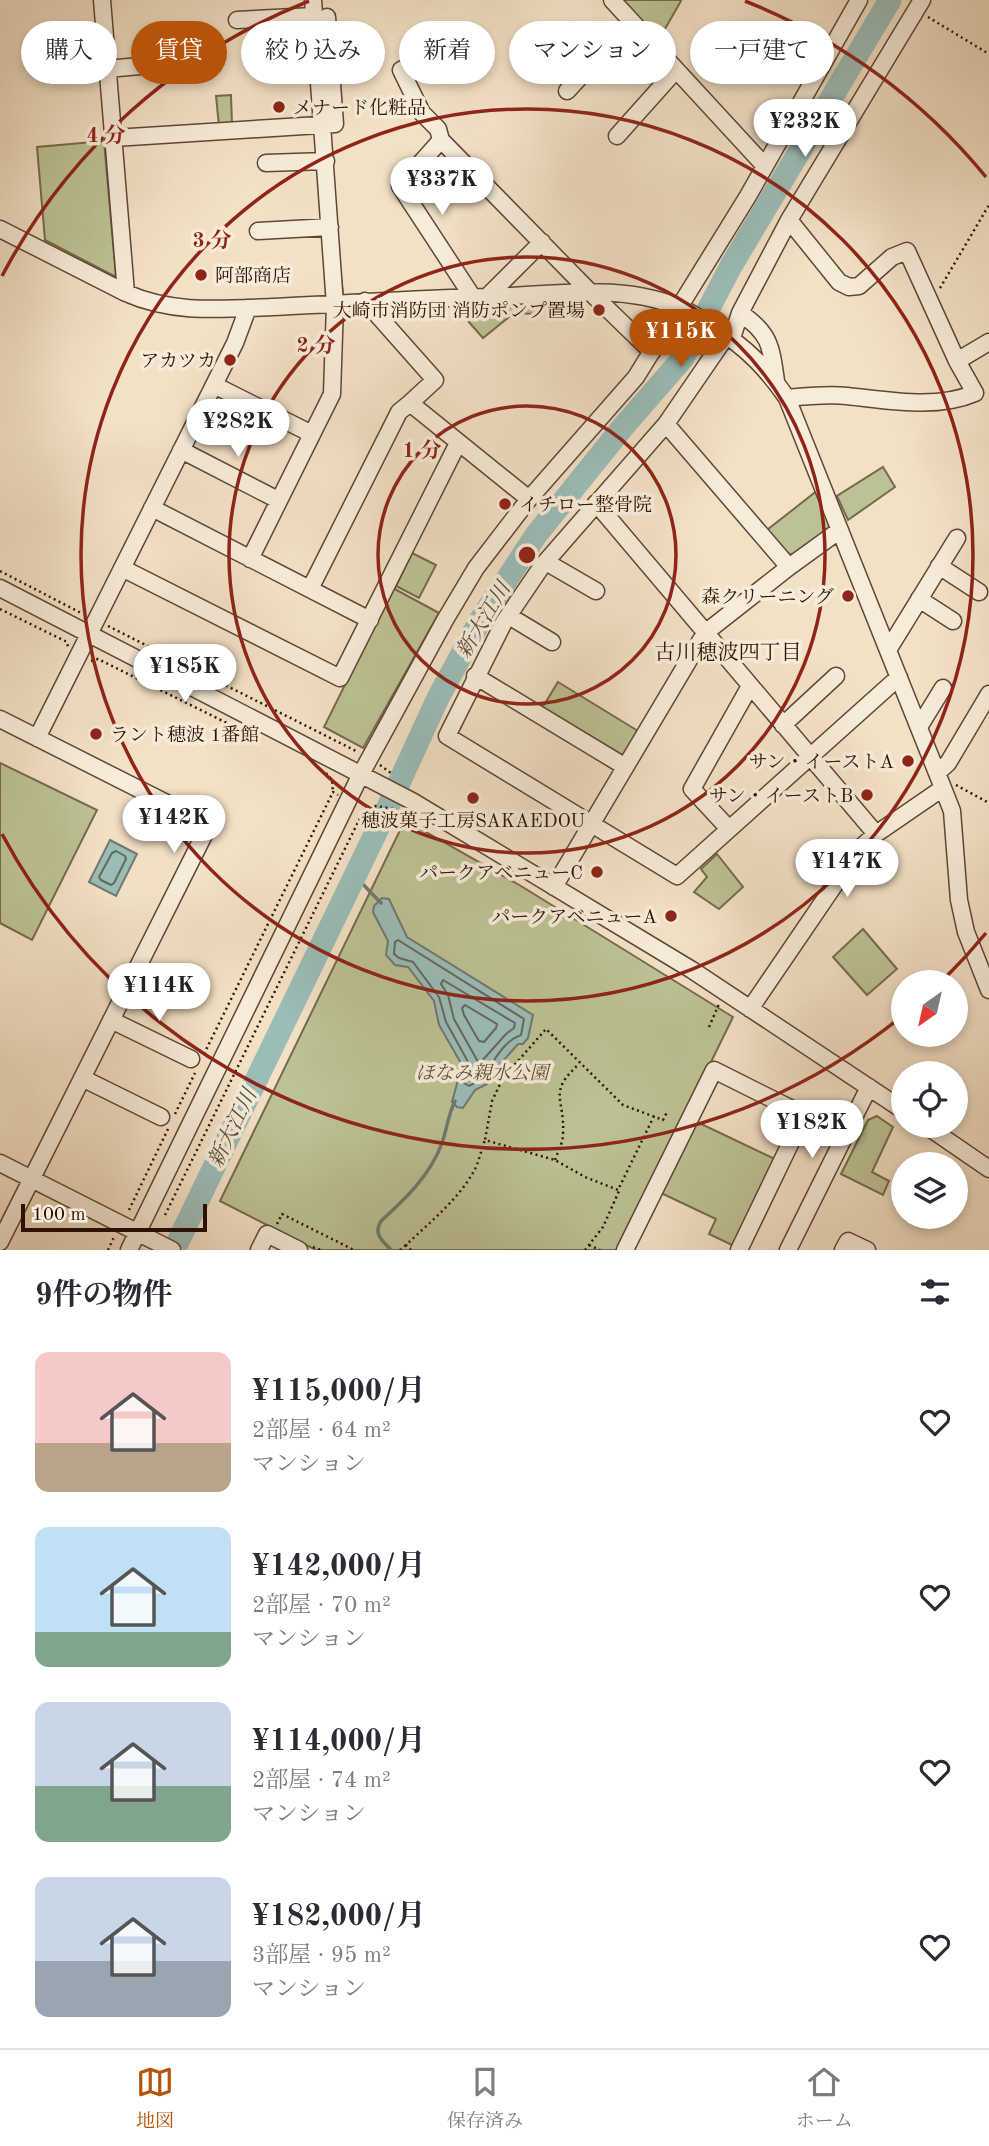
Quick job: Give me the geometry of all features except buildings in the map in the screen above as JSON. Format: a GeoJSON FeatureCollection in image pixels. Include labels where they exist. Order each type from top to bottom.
{"type":"FeatureCollection","features":[{"type":"Feature","properties":{"kind":"street"},"geometry":{"type":"LineString","coordinates":[[102,0],[104,21]]}},
{"type":"Feature","properties":{"kind":"street"},"geometry":{"type":"LineString","coordinates":[[612,0],[630,21]]}},
{"type":"Feature","properties":{"kind":"street"},"geometry":{"type":"LineString","coordinates":[[129,1250],[360,774],[476,568],[530,499],[636,377],[684,310],[859,0]]}},
{"type":"Feature","properties":{"kind":"street"},"geometry":{"type":"LineString","coordinates":[[899,677],[677,876],[447,736],[475,676],[509,615],[546,562],[666,424],[726,335],[789,220],[919,5]]}},
{"type":"Feature","properties":{"kind":"street"},"geometry":{"type":"LineString","coordinates":[[237,20],[318,11],[335,304],[332,394],[250,558]]}},
{"type":"Feature","properties":{"kind":"street"},"geometry":{"type":"LineString","coordinates":[[676,70],[764,165]]}},
{"type":"Feature","properties":{"kind":"street"},"geometry":{"type":"LineString","coordinates":[[109,84],[126,293]]}},
{"type":"Feature","properties":{"kind":"street"},"geometry":{"type":"LineString","coordinates":[[408,84],[422,113],[438,129],[441,140],[652,352]]}},
{"type":"Feature","properties":{"kind":"street"},"geometry":{"type":"LineString","coordinates":[[567,91],[573,84]]}},
{"type":"Feature","properties":{"kind":"street"},"geometry":{"type":"LineString","coordinates":[[617,136],[663,84]]}},
{"type":"Feature","properties":{"kind":"street"},"geometry":{"type":"LineString","coordinates":[[114,138],[323,124]]}},
{"type":"Feature","properties":{"kind":"street"},"geometry":{"type":"LineString","coordinates":[[441,140],[400,186],[480,297]]}},
{"type":"Feature","properties":{"kind":"street"},"geometry":{"type":"LineString","coordinates":[[266,163],[326,161]]}},
{"type":"Feature","properties":{"kind":"street"},"geometry":{"type":"LineString","coordinates":[[787,398],[816,395],[885,401],[957,401],[975,393],[957,361],[907,251],[892,257],[859,286],[849,287],[839,282],[789,220]]}},
{"type":"Feature","properties":{"kind":"street"},"geometry":{"type":"LineString","coordinates":[[258,231],[330,227]]}},
{"type":"Feature","properties":{"kind":"street"},"geometry":{"type":"LineString","coordinates":[[0,229],[147,303],[175,309],[590,292],[645,297],[684,310],[753,355],[787,398],[952,811],[959,900],[966,932],[989,990]]}},
{"type":"Feature","properties":{"kind":"street"},"geometry":{"type":"LineString","coordinates":[[480,297],[542,242]]}},
{"type":"Feature","properties":{"kind":"street"},"geometry":{"type":"LineString","coordinates":[[310,589],[399,412],[435,380],[365,301]]}},
{"type":"Feature","properties":{"kind":"street"},"geometry":{"type":"LineString","coordinates":[[37,738],[235,343],[248,308]]}},
{"type":"Feature","properties":{"kind":"street"},"geometry":{"type":"LineString","coordinates":[[740,313],[758,325],[772,348],[777,383]]}},
{"type":"Feature","properties":{"kind":"street"},"geometry":{"type":"LineString","coordinates":[[957,361],[989,342]]}},
{"type":"Feature","properties":{"kind":"street"},"geometry":{"type":"LineString","coordinates":[[214,385],[312,434]]}},
{"type":"Feature","properties":{"kind":"street"},"geometry":{"type":"LineString","coordinates":[[410,403],[530,499]]}},
{"type":"Feature","properties":{"kind":"street"},"geometry":{"type":"LineString","coordinates":[[666,424],[789,567]]}},
{"type":"Feature","properties":{"kind":"street"},"geometry":{"type":"LineString","coordinates":[[122,568],[340,678],[458,443]]}},
{"type":"Feature","properties":{"kind":"street"},"geometry":{"type":"LineString","coordinates":[[181,450],[278,500]]}},
{"type":"Feature","properties":{"kind":"street"},"geometry":{"type":"LineString","coordinates":[[596,503],[876,834]]}},
{"type":"Feature","properties":{"kind":"street"},"geometry":{"type":"LineString","coordinates":[[152,508],[370,620]]}},
{"type":"Feature","properties":{"kind":"street"},"geometry":{"type":"LineString","coordinates":[[554,887],[705,633],[840,530]]}},
{"type":"Feature","properties":{"kind":"street"},"geometry":{"type":"LineString","coordinates":[[888,650],[957,538]]}},
{"type":"Feature","properties":{"kind":"street"},"geometry":{"type":"LineString","coordinates":[[546,562],[596,591]]}},
{"type":"Feature","properties":{"kind":"street"},"geometry":{"type":"LineString","coordinates":[[939,566],[979,592]]}},
{"type":"Feature","properties":{"kind":"street"},"geometry":{"type":"LineString","coordinates":[[0,588],[412,801],[692,970],[891,1102]]}},
{"type":"Feature","properties":{"kind":"street"},"geometry":{"type":"LineString","coordinates":[[919,599],[954,621]]}},
{"type":"Feature","properties":{"kind":"street"},"geometry":{"type":"LineString","coordinates":[[509,615],[552,642]]}},
{"type":"Feature","properties":{"kind":"street"},"geometry":{"type":"LineString","coordinates":[[475,676],[624,766]]}},
{"type":"Feature","properties":{"kind":"street"},"geometry":{"type":"LineString","coordinates":[[783,725],[836,676]]}},
{"type":"Feature","properties":{"kind":"street"},"geometry":{"type":"LineString","coordinates":[[729,829],[692,789],[750,686]]}},
{"type":"Feature","properties":{"kind":"street"},"geometry":{"type":"LineString","coordinates":[[919,727],[943,688]]}},
{"type":"Feature","properties":{"kind":"street"},"geometry":{"type":"LineString","coordinates":[[750,1009],[859,849],[940,781],[989,694]]}},
{"type":"Feature","properties":{"kind":"street"},"geometry":{"type":"LineString","coordinates":[[0,719],[200,820],[205,827],[204,835],[0,1242]]}},
{"type":"Feature","properties":{"kind":"street"},"geometry":{"type":"LineString","coordinates":[[111,1020],[191,1059]]}},
{"type":"Feature","properties":{"kind":"street"},"geometry":{"type":"LineString","coordinates":[[625,1250],[714,1070],[804,1115],[739,1250]]}},
{"type":"Feature","properties":{"kind":"street"},"geometry":{"type":"LineString","coordinates":[[82,1078],[162,1117]]}},
{"type":"Feature","properties":{"kind":"street"},"geometry":{"type":"LineString","coordinates":[[788,1250],[869,1087]]}},
{"type":"Feature","properties":{"kind":"street"},"geometry":{"type":"LineString","coordinates":[[944,1138],[989,1169]]}},
{"type":"Feature","properties":{"kind":"street"},"geometry":{"type":"LineString","coordinates":[[0,1163],[168,1248]]}},
{"type":"Feature","properties":{"kind":"street"},"geometry":{"type":"LineString","coordinates":[[259,1250],[267,1234],[299,1250]]}},
{"type":"Feature","properties":{"kind":"street"},"geometry":{"type":"LineString","coordinates":[[843,1250],[848,1241],[867,1250]]}},
{"type":"Feature","properties":{"kind":"path"},"geometry":{"type":"LineString","coordinates":[[919,5],[989,54]]}},
{"type":"Feature","properties":{"kind":"path"},"geometry":{"type":"LineString","coordinates":[[925,294],[938,291],[989,205]]}},
{"type":"Feature","properties":{"kind":"path"},"geometry":{"type":"LineString","coordinates":[[0,571],[81,612]]}},
{"type":"Feature","properties":{"kind":"path"},"geometry":{"type":"LineString","coordinates":[[0,609],[67,642],[70,655]]}},
{"type":"Feature","properties":{"kind":"path"},"geometry":{"type":"LineString","coordinates":[[107,621],[108,625],[115,629],[358,752]]}},
{"type":"Feature","properties":{"kind":"path"},"geometry":{"type":"LineString","coordinates":[[87,663],[98,659],[260,740]]}},
{"type":"Feature","properties":{"kind":"path"},"geometry":{"type":"LineString","coordinates":[[346,753],[349,747]]}},
{"type":"Feature","properties":{"kind":"path"},"geometry":{"type":"LineString","coordinates":[[375,806],[385,787],[377,763]]}},
{"type":"Feature","properties":{"kind":"path"},"geometry":{"type":"LineString","coordinates":[[129,1210],[332,792],[332,779],[323,771]]}},
{"type":"Feature","properties":{"kind":"path"},"geometry":{"type":"LineString","coordinates":[[940,781],[957,785],[989,803]]}},
{"type":"Feature","properties":{"kind":"path"},"geometry":{"type":"LineString","coordinates":[[332,792],[338,795]]}},
{"type":"Feature","properties":{"kind":"path"},"geometry":{"type":"LineString","coordinates":[[165,1215],[363,812],[375,806],[397,810]]}},
{"type":"Feature","properties":{"kind":"path"},"geometry":{"type":"LineString","coordinates":[[709,1027],[719,1004]]}},
{"type":"Feature","properties":{"kind":"path"},"geometry":{"type":"LineString","coordinates":[[400,1250],[443,1209],[470,1178],[485,1140],[492,1101],[503,1078],[546,1029],[624,1105],[663,1120],[667,1112]]}},
{"type":"Feature","properties":{"kind":"path"},"geometry":{"type":"LineString","coordinates":[[555,1160],[563,1137],[559,1093],[561,1085],[579,1064]]}},
{"type":"Feature","properties":{"kind":"path"},"geometry":{"type":"LineString","coordinates":[[585,1250],[603,1227],[654,1116]]}},
{"type":"Feature","properties":{"kind":"path"},"geometry":{"type":"LineString","coordinates":[[485,1140],[555,1160],[618,1191],[620,1188]]}},
{"type":"Feature","properties":{"kind":"path"},"geometry":{"type":"LineString","coordinates":[[282,1214],[354,1250]]}},
{"type":"Feature","properties":{"kind":"path"},"geometry":{"type":"LineString","coordinates":[[108,1250],[117,1232]]}},
{"type":"Feature","properties":{"kind":"path"},"geometry":{"type":"LineString","coordinates":[[406,1245],[411,1250]]}},
{"type":"Feature","properties":{"kind":"path"},"geometry":{"type":"LineString","coordinates":[[589,1245],[600,1250]]}},
{"type":"Feature","properties":{"kind":"green space"},"geometry":{"type":"Polygon","coordinates":[[[621,0],[681,1],[670,21],[640,21],[621,0]]]}},
{"type":"Feature","properties":{"kind":"green space"},"geometry":{"type":"Polygon","coordinates":[[[231,95],[232,125],[219,126],[216,96],[231,95]]]}},
{"type":"Feature","properties":{"kind":"green space"},"geometry":{"type":"Polygon","coordinates":[[[104,141],[116,277],[45,240],[37,147],[104,141]]]}},
{"type":"Feature","properties":{"kind":"green space"},"geometry":{"type":"Polygon","coordinates":[[[552,300],[536,314],[514,313],[483,338],[452,303],[552,300]]]}},
{"type":"Feature","properties":{"kind":"green space"},"geometry":{"type":"Polygon","coordinates":[[[883,467],[895,487],[848,520],[837,496],[883,467]]]}},
{"type":"Feature","properties":{"kind":"green space"},"geometry":{"type":"Polygon","coordinates":[[[818,490],[830,527],[828,532],[792,555],[787,553],[767,530],[818,490]]]}},
{"type":"Feature","properties":{"kind":"green space"},"geometry":{"type":"Polygon","coordinates":[[[412,553],[436,565],[419,598],[396,586],[412,553]]]}},
{"type":"Feature","properties":{"kind":"green space"},"geometry":{"type":"Polygon","coordinates":[[[393,588],[439,613],[363,748],[324,727],[393,588]]]}},
{"type":"Feature","properties":{"kind":"green space"},"geometry":{"type":"Polygon","coordinates":[[[558,682],[638,731],[622,758],[541,710],[558,682]]]}},
{"type":"Feature","properties":{"kind":"green space"},"geometry":{"type":"Polygon","coordinates":[[[0,763],[97,810],[32,940],[0,923],[0,763]]]}},
{"type":"Feature","properties":{"kind":"green space","name":"ほなみ親水公園"},"geometry":{"type":"Polygon","coordinates":[[[405,820],[521,886],[733,1017],[619,1250],[316,1250],[220,1201],[405,820]]]}},
{"type":"Feature","properties":{"kind":"green space"},"geometry":{"type":"Polygon","coordinates":[[[717,854],[743,887],[719,909],[694,892],[707,877],[701,869],[717,854]]]}},
{"type":"Feature","properties":{"kind":"green space"},"geometry":{"type":"Polygon","coordinates":[[[863,929],[897,969],[891,970],[891,974],[867,995],[833,957],[863,929]]]}},
{"type":"Feature","properties":{"kind":"green space"},"geometry":{"type":"Polygon","coordinates":[[[877,1116],[891,1126],[891,1131],[872,1172],[889,1181],[883,1195],[841,1174],[868,1120],[877,1116]]]}},
{"type":"Feature","properties":{"kind":"green space"},"geometry":{"type":"Polygon","coordinates":[[[695,1121],[775,1159],[734,1246],[709,1234],[716,1219],[661,1193],[695,1121]]]}},
{"type":"Feature","properties":{"kind":"water"},"geometry":{"type":"Polygon","coordinates":[[[110,840],[137,854],[116,896],[89,882],[110,840]]]}},
{"type":"Feature","properties":{"kind":"water"},"geometry":{"type":"Polygon","coordinates":[[[382,898],[389,899],[407,937],[533,1015],[528,1038],[523,1044],[518,1044],[487,1084],[475,1090],[463,1108],[452,1102],[462,1065],[439,1025],[434,1001],[408,967],[395,965],[386,955],[388,941],[373,912],[374,906],[382,898]]]}},
{"type":"Feature","properties":{"kind":"waterway","name":"新大江川"},"geometry":{"type":"LineString","coordinates":[[174,1250],[438,698],[481,619],[536,535],[683,358],[731,266],[890,0]]}},
{"type":"Feature","properties":{"kind":"waterway"},"geometry":{"type":"LineString","coordinates":[[341,281],[342,292]]}},
{"type":"Feature","properties":{"kind":"waterway"},"geometry":{"type":"LineString","coordinates":[[355,876],[381,903]]}},
{"type":"Feature","properties":{"kind":"waterway"},"geometry":{"type":"LineString","coordinates":[[391,1250],[380,1237],[378,1230],[381,1221],[416,1186],[431,1166],[442,1143],[455,1101]]}},
{"type":"Feature","properties":{"kind":"place","name":"メナード化粧品"},"geometry":{"type":"Point","coordinates":[279,107]}},
{"type":"Feature","properties":{"kind":"place","name":"阿部商店"},"geometry":{"type":"Point","coordinates":[201,275]}},
{"type":"Feature","properties":{"kind":"place","name":"大崎市消防団 消防ポンプ置場"},"geometry":{"type":"Point","coordinates":[599,310]}},
{"type":"Feature","properties":{"kind":"place","name":"アカツカ"},"geometry":{"type":"Point","coordinates":[230,360]}},
{"type":"Feature","properties":{"kind":"place","name":"イチロー整骨院"},"geometry":{"type":"Point","coordinates":[505,504]}},
{"type":"Feature","properties":{"kind":"place","name":"森クリーニング"},"geometry":{"type":"Point","coordinates":[848,596]}},
{"type":"Feature","properties":{"kind":"place","name":"ラント穂波 1番館"},"geometry":{"type":"Point","coordinates":[96,734]}},
{"type":"Feature","properties":{"kind":"place","name":"サン・イーストA"},"geometry":{"type":"Point","coordinates":[908,761]}},
{"type":"Feature","properties":{"kind":"place","name":"サン・イーストB"},"geometry":{"type":"Point","coordinates":[867,795]}},
{"type":"Feature","properties":{"kind":"place","name":"穂波菓子工房SAKAEDOU"},"geometry":{"type":"Point","coordinates":[473,798]}},
{"type":"Feature","properties":{"kind":"place","name":"パークアベニューC"},"geometry":{"type":"Point","coordinates":[597,872]}},
{"type":"Feature","properties":{"kind":"place","name":"パークアベニューA"},"geometry":{"type":"Point","coordinates":[671,916]}},
{"type":"Feature","properties":{"kind":"district","name":"古川穂波四丁目"},"geometry":{"type":"Point","coordinates":[728,652]}}]}
